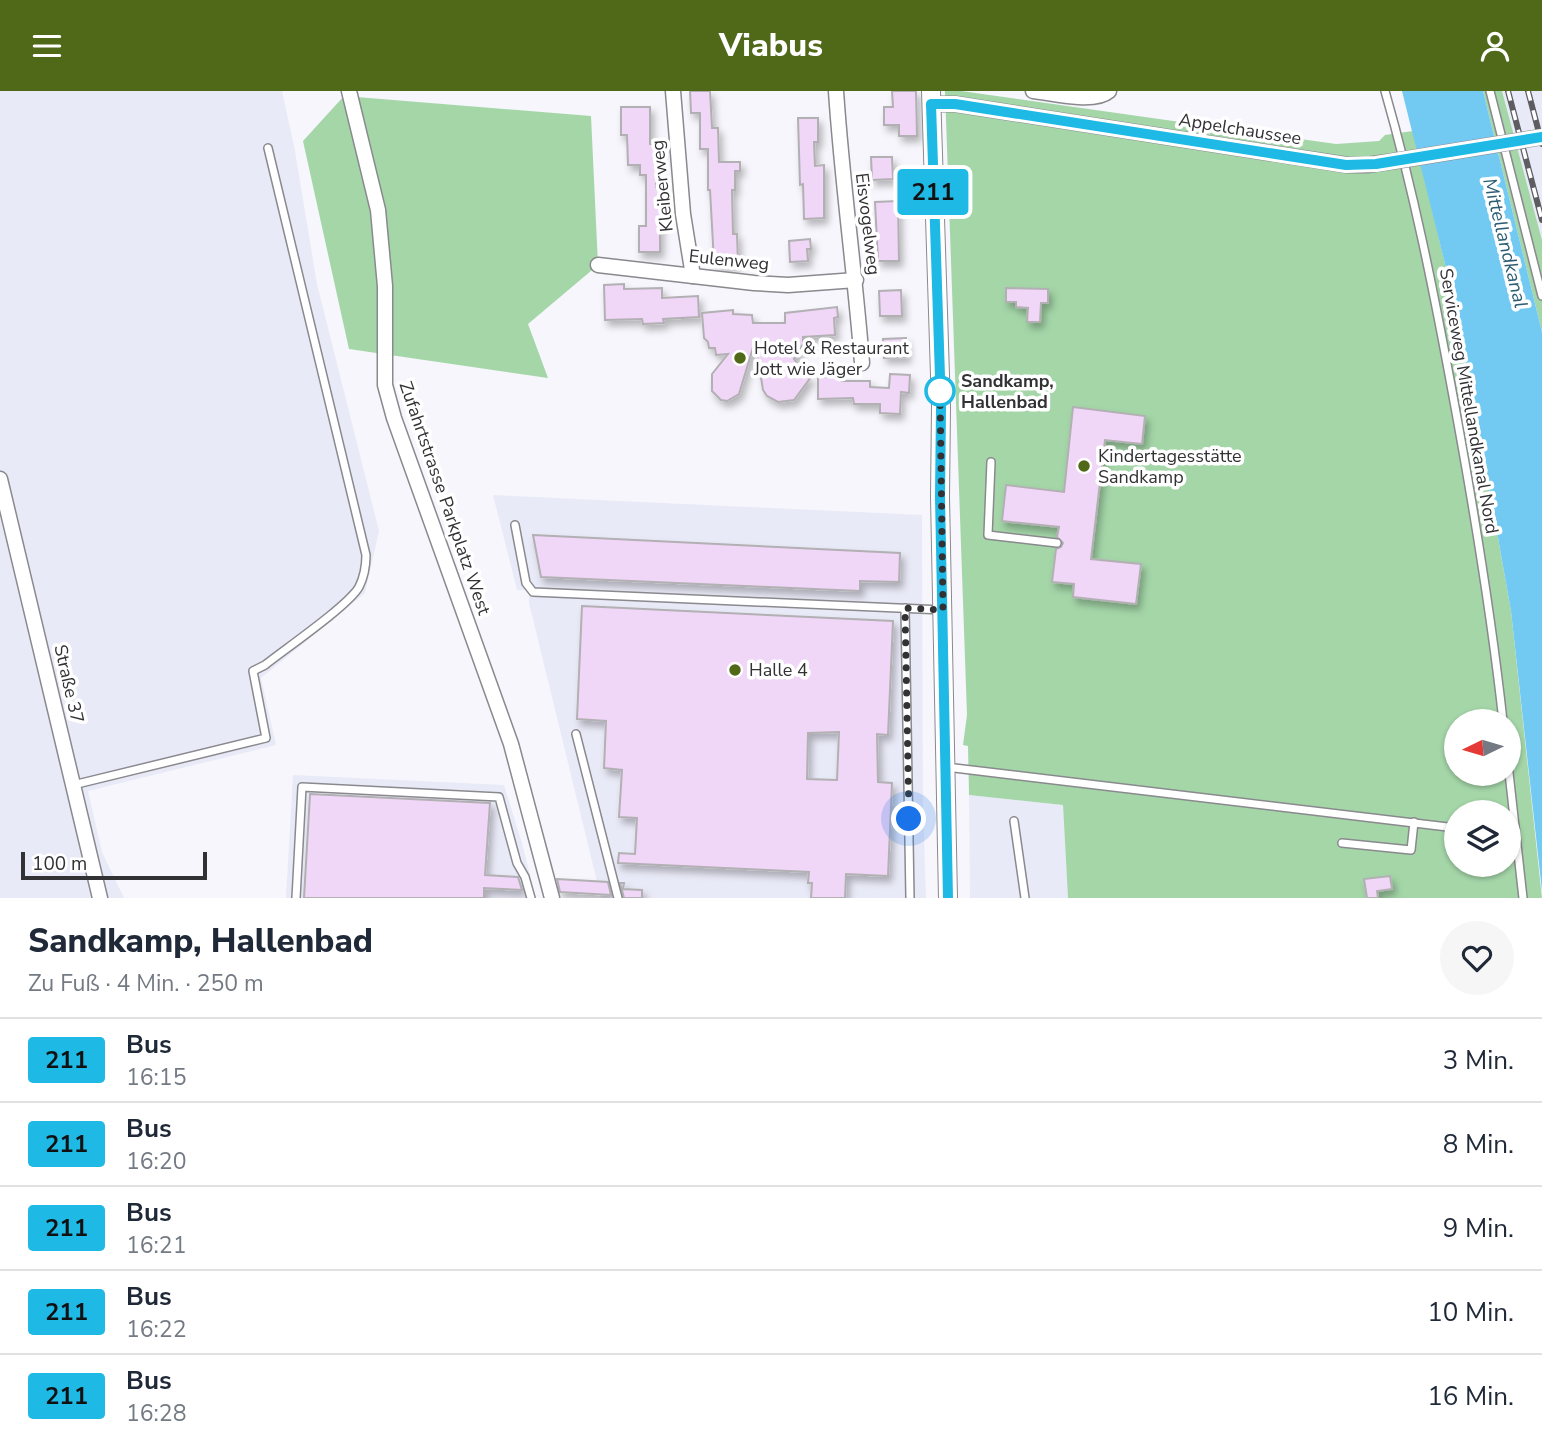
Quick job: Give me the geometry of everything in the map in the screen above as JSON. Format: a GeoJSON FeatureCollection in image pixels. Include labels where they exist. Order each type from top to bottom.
{"type":"FeatureCollection","features":[{"type":"Feature","properties":{"kind":"street","name":"Zufahrtstrasse Parkplatz West"},"geometry":{"type":"LineString","coordinates":[[348,91],[378,210],[385,286],[385,385],[394,418],[520,772],[552,898]]}},
{"type":"Feature","properties":{"kind":"street","name":"Kleiberweg"},"geometry":{"type":"LineString","coordinates":[[673,91],[682,203],[693,276]]}},
{"type":"Feature","properties":{"kind":"street","name":"Eisvogelweg"},"geometry":{"type":"LineString","coordinates":[[836,91],[862,363]]}},
{"type":"Feature","properties":{"kind":"street"},"geometry":{"type":"LineString","coordinates":[[1033,91],[1090,98],[1101,97],[1109,91]]}},
{"type":"Feature","properties":{"kind":"street"},"geometry":{"type":"LineString","coordinates":[[931,97],[941,407],[940,497],[948,898]]}},
{"type":"Feature","properties":{"kind":"street","name":"Appelchaussee"},"geometry":{"type":"LineString","coordinates":[[931,97],[956,98],[1346,165],[1367,165],[1542,137]]}},
{"type":"Feature","properties":{"kind":"street","name":"Eulenweg"},"geometry":{"type":"LineString","coordinates":[[598,265],[788,285],[856,280]]}},
{"type":"Feature","properties":{"kind":"street","name":"Straße 37"},"geometry":{"type":"LineString","coordinates":[[0,479],[100,898]]}},
{"type":"Feature","properties":{"kind":"lane","name":"Serviceweg Mittellandkanal Nord"},"geometry":{"type":"LineString","coordinates":[[1385,91],[1412,188],[1444,345],[1480,549],[1501,709]]}},
{"type":"Feature","properties":{"kind":"lane"},"geometry":{"type":"LineString","coordinates":[[1490,91],[1542,296]]}},
{"type":"Feature","properties":{"kind":"lane"},"geometry":{"type":"LineString","coordinates":[[73,785],[266,738],[253,671],[265,665],[344,603],[358,589],[366,567],[366,555],[268,148]]}},
{"type":"Feature","properties":{"kind":"lane"},"geometry":{"type":"LineString","coordinates":[[991,462],[988,535],[1057,543]]}},
{"type":"Feature","properties":{"kind":"lane"},"geometry":{"type":"LineString","coordinates":[[515,524],[526,583],[533,592],[943,610]]}},
{"type":"Feature","properties":{"kind":"lane"},"geometry":{"type":"LineString","coordinates":[[905,608],[910,898]]}},
{"type":"Feature","properties":{"kind":"lane"},"geometry":{"type":"LineString","coordinates":[[576,734],[618,898]]}},
{"type":"Feature","properties":{"kind":"lane"},"geometry":{"type":"LineString","coordinates":[[945,767],[1444,826]]}},
{"type":"Feature","properties":{"kind":"lane"},"geometry":{"type":"LineString","coordinates":[[1510,786],[1523,898]]}},
{"type":"Feature","properties":{"kind":"lane"},"geometry":{"type":"LineString","coordinates":[[296,898],[302,787],[499,797],[517,863],[525,877],[531,898]]}},
{"type":"Feature","properties":{"kind":"lane"},"geometry":{"type":"LineString","coordinates":[[1014,821],[1025,898]]}},
{"type":"Feature","properties":{"kind":"lane"},"geometry":{"type":"LineString","coordinates":[[1342,843],[1411,849],[1414,822]]}},
{"type":"Feature","properties":{"kind":"shaded area"},"geometry":{"type":"Polygon","coordinates":[[[0,91],[282,91],[317,284],[379,531],[365,593],[261,678],[276,745],[88,791],[102,852],[124,898],[0,898],[0,91]]]}},
{"type":"Feature","properties":{"kind":"shaded area"},"geometry":{"type":"Polygon","coordinates":[[[1502,91],[1542,91],[1542,240],[1502,91]]]}},
{"type":"Feature","properties":{"kind":"shaded area"},"geometry":{"type":"Polygon","coordinates":[[[493,495],[922,515],[926,898],[601,898],[529,603],[529,590],[517,590],[493,495]]]}},
{"type":"Feature","properties":{"kind":"shaded area"},"geometry":{"type":"Polygon","coordinates":[[[293,775],[504,785],[536,898],[286,898],[293,775]]]}},
{"type":"Feature","properties":{"kind":"shaded area"},"geometry":{"type":"Polygon","coordinates":[[[969,795],[1063,805],[1068,898],[970,898],[969,795]]]}},
{"type":"Feature","properties":{"kind":"green space"},"geometry":{"type":"Polygon","coordinates":[[[945,91],[961,91],[1336,144],[1379,141],[1385,135],[1413,131],[1446,268],[1475,408],[1511,611],[1542,898],[1068,898],[1063,805],[969,795],[968,746],[963,745],[967,715],[945,91]]]}},
{"type":"Feature","properties":{"kind":"green space"},"geometry":{"type":"Polygon","coordinates":[[[1483,91],[1502,91],[1542,240],[1542,332],[1483,91]]]}},
{"type":"Feature","properties":{"kind":"green space"},"geometry":{"type":"Polygon","coordinates":[[[344,96],[591,116],[598,265],[528,324],[548,378],[349,349],[303,141],[344,96]]]}},
{"type":"Feature","properties":{"kind":"water","name":"Mittellandkanal"},"geometry":{"type":"Polygon","coordinates":[[[1402,91],[1483,91],[1542,332],[1542,891],[1511,611],[1475,408],[1446,268],[1402,91]]]}},
{"type":"Feature","properties":{"kind":"building"},"geometry":{"type":"Polygon","coordinates":[[[690,91],[710,91],[712,128],[718,128],[719,162],[740,162],[740,171],[735,171],[735,190],[732,190],[733,234],[737,234],[738,264],[721,265],[721,262],[714,262],[708,190],[708,149],[700,149],[700,113],[691,113],[690,91]]]}},
{"type":"Feature","properties":{"kind":"building"},"geometry":{"type":"Polygon","coordinates":[[[892,91],[916,91],[917,136],[899,136],[899,125],[884,125],[884,107],[893,107],[892,91]]]}},
{"type":"Feature","properties":{"kind":"building"},"geometry":{"type":"Polygon","coordinates":[[[621,107],[650,107],[650,144],[660,144],[660,158],[656,158],[656,187],[663,187],[660,252],[639,252],[639,226],[646,226],[646,175],[640,175],[640,165],[628,165],[627,135],[621,135],[621,107]]]}},
{"type":"Feature","properties":{"kind":"building"},"geometry":{"type":"Polygon","coordinates":[[[798,118],[818,118],[818,142],[814,142],[815,166],[824,165],[824,218],[804,219],[798,118]]]}},
{"type":"Feature","properties":{"kind":"building"},"geometry":{"type":"Polygon","coordinates":[[[871,157],[892,157],[893,179],[872,180],[871,157]]]}},
{"type":"Feature","properties":{"kind":"building"},"geometry":{"type":"Polygon","coordinates":[[[898,201],[899,261],[878,261],[875,202],[898,201]]]}},
{"type":"Feature","properties":{"kind":"building"},"geometry":{"type":"Polygon","coordinates":[[[810,239],[808,261],[790,262],[789,241],[810,239]]]}},
{"type":"Feature","properties":{"kind":"building"},"geometry":{"type":"Polygon","coordinates":[[[624,284],[624,289],[662,288],[662,298],[698,296],[699,317],[663,319],[664,323],[643,324],[642,319],[605,320],[604,285],[624,284]]]}},
{"type":"Feature","properties":{"kind":"building"},"geometry":{"type":"Polygon","coordinates":[[[1006,288],[1048,289],[1048,303],[1041,303],[1040,322],[1027,322],[1028,308],[1016,307],[1016,302],[1006,302],[1006,288]]]}},
{"type":"Feature","properties":{"kind":"building"},"geometry":{"type":"Polygon","coordinates":[[[901,290],[902,316],[880,316],[879,291],[901,290]]]}},
{"type":"Feature","properties":{"kind":"building","name":"Hotel & Restaurant Jott wie Jäger"},"geometry":{"type":"Polygon","coordinates":[[[837,307],[838,317],[834,318],[835,335],[803,337],[803,344],[794,359],[805,377],[811,377],[794,400],[778,402],[767,396],[763,390],[755,341],[739,394],[727,401],[721,400],[712,391],[712,374],[728,354],[716,355],[715,348],[709,348],[704,338],[702,313],[733,310],[733,314],[752,315],[753,323],[785,323],[785,313],[837,307]]]}},
{"type":"Feature","properties":{"kind":"building"},"geometry":{"type":"Polygon","coordinates":[[[906,338],[907,357],[884,358],[883,339],[906,338]]]}},
{"type":"Feature","properties":{"kind":"building"},"geometry":{"type":"Polygon","coordinates":[[[890,374],[910,375],[909,393],[901,392],[900,414],[880,413],[880,404],[854,404],[853,398],[818,399],[818,377],[841,376],[841,381],[870,381],[870,387],[889,388],[890,374]]]}},
{"type":"Feature","properties":{"kind":"building"},"geometry":{"type":"Polygon","coordinates":[[[1073,407],[1145,416],[1142,444],[1105,440],[1091,559],[1141,564],[1136,604],[1073,597],[1074,584],[1052,582],[1056,549],[1063,543],[1057,537],[1059,527],[1002,521],[1006,485],[1064,492],[1073,407]]]}},
{"type":"Feature","properties":{"kind":"building"},"geometry":{"type":"Polygon","coordinates":[[[533,535],[900,553],[899,582],[860,581],[860,591],[541,577],[533,535]]]}},
{"type":"Feature","properties":{"kind":"building","name":"Halle 4"},"geometry":{"type":"Polygon","coordinates":[[[582,606],[893,621],[888,735],[877,734],[878,782],[892,783],[888,876],[846,874],[845,898],[811,898],[812,883],[808,883],[809,872],[618,863],[619,853],[635,854],[637,818],[619,817],[622,770],[604,768],[606,721],[577,719],[582,606]],[[839,732],[808,733],[807,779],[837,780],[839,732]]]}},
{"type":"Feature","properties":{"kind":"building"},"geometry":{"type":"Polygon","coordinates":[[[310,794],[490,803],[485,875],[518,877],[522,890],[484,888],[484,898],[304,898],[310,794]]]}},
{"type":"Feature","properties":{"kind":"building"},"geometry":{"type":"Polygon","coordinates":[[[1390,876],[1392,889],[1377,891],[1378,898],[1367,898],[1364,879],[1390,876]]]}},
{"type":"Feature","properties":{"kind":"building"},"geometry":{"type":"Polygon","coordinates":[[[557,879],[608,882],[611,895],[560,892],[557,879]]]}},
{"type":"Feature","properties":{"kind":"building"},"geometry":{"type":"Polygon","coordinates":[[[620,883],[624,883],[623,889],[642,890],[642,898],[624,898],[620,883]]]}},
{"type":"Feature","properties":{"kind":"railway"},"geometry":{"type":"LineString","coordinates":[[1508,91],[1542,220]]}},
{"type":"Feature","properties":{"kind":"railway"},"geometry":{"type":"LineString","coordinates":[[1528,91],[1542,144]]}},
{"type":"Feature","properties":{"kind":"bus line","name":"211"},"geometry":{"type":"LineString","coordinates":[[948,898],[940,497],[941,407],[931,104],[955,104],[1346,165],[1376,164],[1542,137]]}},
{"type":"Feature","properties":{"kind":"place","name":"Hotel & Restaurant Jott wie Jäger"},"geometry":{"type":"Point","coordinates":[740,358]}},
{"type":"Feature","properties":{"kind":"place","name":"Sandkamp, Hallenbad"},"geometry":{"type":"Point","coordinates":[940,391]}},
{"type":"Feature","properties":{"kind":"place","name":"Kindertagesstätte Sandkamp"},"geometry":{"type":"Point","coordinates":[1084,466]}},
{"type":"Feature","properties":{"kind":"place","name":"Halle 4"},"geometry":{"type":"Point","coordinates":[735,670]}},
{"type":"Feature","properties":{"kind":"route"},"geometry":{"type":"LineString","coordinates":[[909,819],[905,608],[943,610],[940,391]]}}]}
